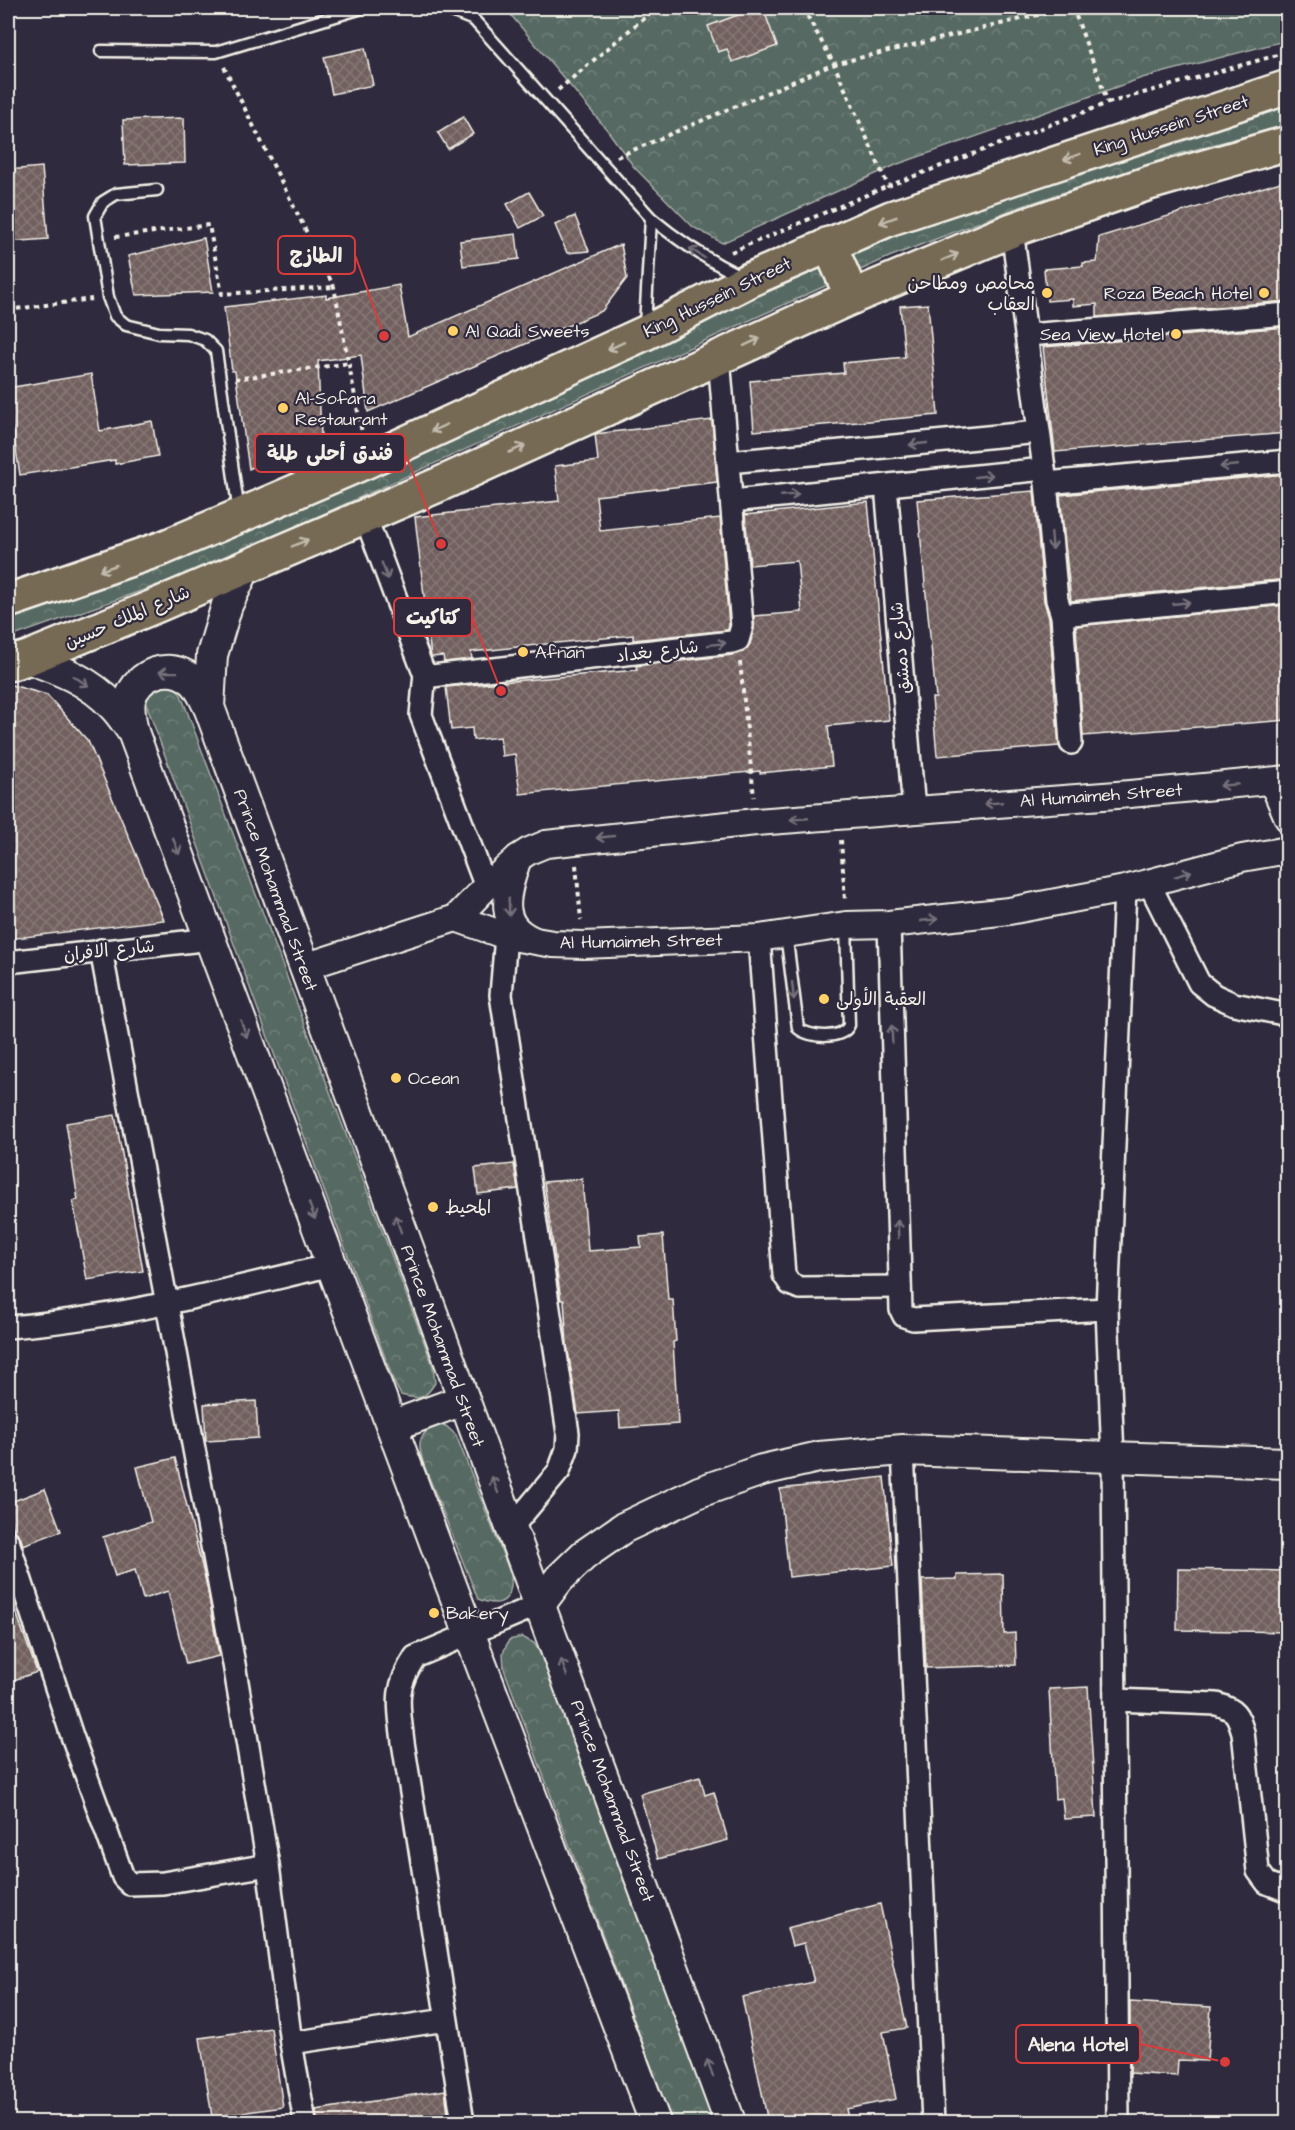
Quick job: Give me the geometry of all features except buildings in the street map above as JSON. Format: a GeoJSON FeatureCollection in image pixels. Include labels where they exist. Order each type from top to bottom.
{"type":"FeatureCollection","features":[{"type":"Feature","properties":{"kind":"highway","name":"King Hussein Street"},"geometry":{"type":"LineString","coordinates":[[8,601],[163,548],[240,516],[369,460],[645,333],[749,280],[891,218],[1287,87]]}},
{"type":"Feature","properties":{"kind":"highway"},"geometry":{"type":"LineString","coordinates":[[246,566],[438,485],[852,297],[1012,230],[1149,183],[1287,143]]}},
{"type":"Feature","properties":{"kind":"highway"},"geometry":{"type":"LineString","coordinates":[[829,244],[852,297]]}},
{"type":"Feature","properties":{"kind":"highway","name":"شارع الملك حسين"},"geometry":{"type":"LineString","coordinates":[[18,661],[246,566]]}},
{"type":"Feature","properties":{"kind":"main road","name":"Prince Mohammad Street"},"geometry":{"type":"LineString","coordinates":[[246,566],[227,605],[212,655],[209,707],[730,2122]]}},
{"type":"Feature","properties":{"kind":"main road"},"geometry":{"type":"LineString","coordinates":[[18,661],[69,673],[113,706],[133,732]]}},
{"type":"Feature","properties":{"kind":"main road"},"geometry":{"type":"LineString","coordinates":[[209,707],[202,692],[192,680],[178,672],[163,670],[148,675],[136,686],[130,701],[133,732],[655,2122]]}},
{"type":"Feature","properties":{"kind":"main road"},"geometry":{"type":"LineString","coordinates":[[392,1426],[463,1400]]}},
{"type":"Feature","properties":{"kind":"main road"},"geometry":{"type":"LineString","coordinates":[[540,1604],[560,1579],[584,1555],[623,1528],[699,1492],[762,1470],[819,1457],[903,1450],[1287,1463]]}},
{"type":"Feature","properties":{"kind":"street"},"geometry":{"type":"LineString","coordinates":[[1012,230],[1045,476],[1057,600],[1062,615],[1071,743]]}},
{"type":"Feature","properties":{"kind":"street"},"geometry":{"type":"LineString","coordinates":[[1026,335],[1287,314]]}},
{"type":"Feature","properties":{"kind":"street"},"geometry":{"type":"LineString","coordinates":[[719,358],[742,626],[738,640]]}},
{"type":"Feature","properties":{"kind":"street"},"geometry":{"type":"LineString","coordinates":[[728,462],[1039,432]]}},
{"type":"Feature","properties":{"kind":"street"},"geometry":{"type":"LineString","coordinates":[[732,501],[886,486],[1287,461]]}},
{"type":"Feature","properties":{"kind":"street","name":"شارع دمشق"},"geometry":{"type":"LineString","coordinates":[[886,486],[914,810]]}},
{"type":"Feature","properties":{"kind":"street"},"geometry":{"type":"LineString","coordinates":[[364,516],[425,673],[421,715],[486,887]]}},
{"type":"Feature","properties":{"kind":"street"},"geometry":{"type":"LineString","coordinates":[[1062,615],[1287,592]]}},
{"type":"Feature","properties":{"kind":"street","name":"شارع بغداد"},"geometry":{"type":"LineString","coordinates":[[425,673],[440,676],[738,640]]}},
{"type":"Feature","properties":{"kind":"street"},"geometry":{"type":"LineString","coordinates":[[1278,780],[1276,790],[1287,818]]}},
{"type":"Feature","properties":{"kind":"street","name":"Al Humaimeh Street"},"geometry":{"type":"LineString","coordinates":[[1278,780],[1130,794],[756,822],[546,844],[518,858],[456,918],[506,936],[538,942],[584,945],[759,938],[846,925],[889,924],[1009,911],[1137,886],[1242,858],[1287,850]]}},
{"type":"Feature","properties":{"kind":"street"},"geometry":{"type":"LineString","coordinates":[[518,858],[510,885],[507,905],[509,918],[515,929],[538,942]]}},
{"type":"Feature","properties":{"kind":"street"},"geometry":{"type":"LineString","coordinates":[[1137,886],[1199,983],[1214,995],[1234,1004],[1287,1015]]}},
{"type":"Feature","properties":{"kind":"street"},"geometry":{"type":"LineString","coordinates":[[1118,2122],[1113,1458],[1107,1309],[1137,886]]}},
{"type":"Feature","properties":{"kind":"street"},"geometry":{"type":"LineString","coordinates":[[304,967],[456,918]]}},
{"type":"Feature","properties":{"kind":"street"},"geometry":{"type":"LineString","coordinates":[[889,924],[900,1287],[901,1310],[904,1316],[913,1319],[1107,1309]]}},
{"type":"Feature","properties":{"kind":"street"},"geometry":{"type":"LineString","coordinates":[[506,936],[501,995],[568,1433],[567,1449],[559,1471],[512,1527]]}},
{"type":"Feature","properties":{"kind":"street"},"geometry":{"type":"LineString","coordinates":[[759,938],[784,1275],[790,1284],[800,1288],[900,1287]]}},
{"type":"Feature","properties":{"kind":"street","name":"شارع الافران"},"geometry":{"type":"LineString","coordinates":[[8,962],[211,939]]}},
{"type":"Feature","properties":{"kind":"street"},"geometry":{"type":"LineString","coordinates":[[101,950],[234,1664],[268,1865],[291,2043],[305,2122]]}},
{"type":"Feature","properties":{"kind":"street"},"geometry":{"type":"LineString","coordinates":[[8,1327],[57,1323],[166,1303],[332,1265]]}},
{"type":"Feature","properties":{"kind":"street"},"geometry":{"type":"LineString","coordinates":[[903,1450],[933,2122]]}},
{"type":"Feature","properties":{"kind":"street"},"geometry":{"type":"LineString","coordinates":[[8,1541],[72,1736],[123,1877],[130,1884],[163,1883],[268,1865]]}},
{"type":"Feature","properties":{"kind":"street"},"geometry":{"type":"LineString","coordinates":[[463,2122],[403,1742],[398,1694],[403,1676],[415,1657],[540,1604]]}},
{"type":"Feature","properties":{"kind":"street"},"geometry":{"type":"LineString","coordinates":[[1115,1700],[1217,1704],[1232,1709],[1238,1716],[1243,1732],[1258,1871],[1267,1883],[1287,1891]]}},
{"type":"Feature","properties":{"kind":"street"},"geometry":{"type":"LineString","coordinates":[[291,2043],[446,2020]]}},
{"type":"Feature","properties":{"kind":"lane"},"geometry":{"type":"LineString","coordinates":[[101,51],[216,52],[362,8]]}},
{"type":"Feature","properties":{"kind":"lane"},"geometry":{"type":"LineString","coordinates":[[444,8],[474,20],[651,218],[675,239],[710,261],[749,280]]}},
{"type":"Feature","properties":{"kind":"lane"},"geometry":{"type":"LineString","coordinates":[[157,190],[116,194],[104,202],[95,216],[108,297],[115,316],[126,325],[159,333],[188,334],[205,340],[216,351],[240,516]]}},
{"type":"Feature","properties":{"kind":"lane"},"geometry":{"type":"LineString","coordinates":[[645,333],[651,218]]}},
{"type":"Feature","properties":{"kind":"lane"},"geometry":{"type":"LineString","coordinates":[[786,933],[798,1028],[811,1036],[841,1034],[848,1029],[849,1025],[846,925]]}},
{"type":"Feature","properties":{"kind":"path"},"geometry":{"type":"LineString","coordinates":[[547,99],[656,8]]}},
{"type":"Feature","properties":{"kind":"path"},"geometry":{"type":"LineString","coordinates":[[803,8],[834,64],[888,186]]}},
{"type":"Feature","properties":{"kind":"path"},"geometry":{"type":"LineString","coordinates":[[603,163],[834,64],[1067,8]]}},
{"type":"Feature","properties":{"kind":"path"},"geometry":{"type":"LineString","coordinates":[[1073,8],[1108,103]]}},
{"type":"Feature","properties":{"kind":"path"},"geometry":{"type":"LineString","coordinates":[[216,52],[334,287],[369,460]]}},
{"type":"Feature","properties":{"kind":"path"},"geometry":{"type":"LineString","coordinates":[[710,261],[888,186],[1108,103],[1287,52]]}},
{"type":"Feature","properties":{"kind":"path"},"geometry":{"type":"LineString","coordinates":[[99,239],[209,225],[222,294],[334,287]]}},
{"type":"Feature","properties":{"kind":"path"},"geometry":{"type":"LineString","coordinates":[[8,310],[108,297]]}},
{"type":"Feature","properties":{"kind":"path"},"geometry":{"type":"LineString","coordinates":[[221,381],[350,363]]}},
{"type":"Feature","properties":{"kind":"path"},"geometry":{"type":"LineString","coordinates":[[738,640],[756,822]]}},
{"type":"Feature","properties":{"kind":"path"},"geometry":{"type":"LineString","coordinates":[[839,815],[846,925]]}},
{"type":"Feature","properties":{"kind":"path"},"geometry":{"type":"LineString","coordinates":[[573,841],[584,945]]}},
{"type":"Feature","properties":{"kind":"green space"},"geometry":{"type":"Polygon","coordinates":[[[505,8],[1287,8],[1288,40],[1142,78],[898,164],[722,243],[693,227],[634,167],[608,131],[505,8]]]}},
{"type":"Feature","properties":{"kind":"green space"},"geometry":{"type":"Polygon","coordinates":[[[1287,104],[1287,125],[1182,153],[1014,209],[889,257],[200,570],[8,638],[8,614],[193,552],[889,237],[1013,190],[1287,104]]]}},
{"type":"Feature","properties":{"kind":"green space"},"geometry":{"type":"Polygon","coordinates":[[[155,683],[176,686],[181,695],[433,1366],[435,1383],[424,1396],[413,1398],[401,1395],[394,1382],[148,709],[146,698],[155,683]]]}},
{"type":"Feature","properties":{"kind":"green space"},"geometry":{"type":"Polygon","coordinates":[[[436,1425],[446,1426],[456,1435],[511,1575],[508,1596],[500,1602],[486,1602],[478,1599],[424,1465],[420,1442],[425,1433],[436,1425]]]}},
{"type":"Feature","properties":{"kind":"green space"},"geometry":{"type":"Polygon","coordinates":[[[522,1637],[534,1643],[542,1656],[715,2122],[672,2122],[504,1669],[503,1653],[509,1640],[522,1637]]]}},
{"type":"Feature","properties":{"kind":"place","name":"محامص ومطاحن العقاب"},"geometry":{"type":"Point","coordinates":[1047,293]}},
{"type":"Feature","properties":{"kind":"place","name":"Roza Beach Hotel"},"geometry":{"type":"Point","coordinates":[1264,293]}},
{"type":"Feature","properties":{"kind":"place","name":"Al Qadi Sweets"},"geometry":{"type":"Point","coordinates":[453,331]}},
{"type":"Feature","properties":{"kind":"place","name":"Sea View Hotel"},"geometry":{"type":"Point","coordinates":[1176,334]}},
{"type":"Feature","properties":{"kind":"place","name":"الطازج"},"geometry":{"type":"Point","coordinates":[384,336]}},
{"type":"Feature","properties":{"kind":"place","name":"Al-Sofara Restaurant"},"geometry":{"type":"Point","coordinates":[283,408]}},
{"type":"Feature","properties":{"kind":"place","name":"فندق أحلى طلة"},"geometry":{"type":"Point","coordinates":[441,544]}},
{"type":"Feature","properties":{"kind":"place","name":"Afnan"},"geometry":{"type":"Point","coordinates":[523,652]}},
{"type":"Feature","properties":{"kind":"place","name":"كتاكيت"},"geometry":{"type":"Point","coordinates":[501,691]}},
{"type":"Feature","properties":{"kind":"place","name":"العقبة الأولى"},"geometry":{"type":"Point","coordinates":[824,999]}},
{"type":"Feature","properties":{"kind":"place","name":"Ocean"},"geometry":{"type":"Point","coordinates":[396,1078]}},
{"type":"Feature","properties":{"kind":"place","name":"المحيط"},"geometry":{"type":"Point","coordinates":[433,1207]}},
{"type":"Feature","properties":{"kind":"place","name":"Bakery"},"geometry":{"type":"Point","coordinates":[434,1613]}},
{"type":"Feature","properties":{"kind":"place","name":"Alena Hotel"},"geometry":{"type":"Point","coordinates":[1225,2062]}}]}
